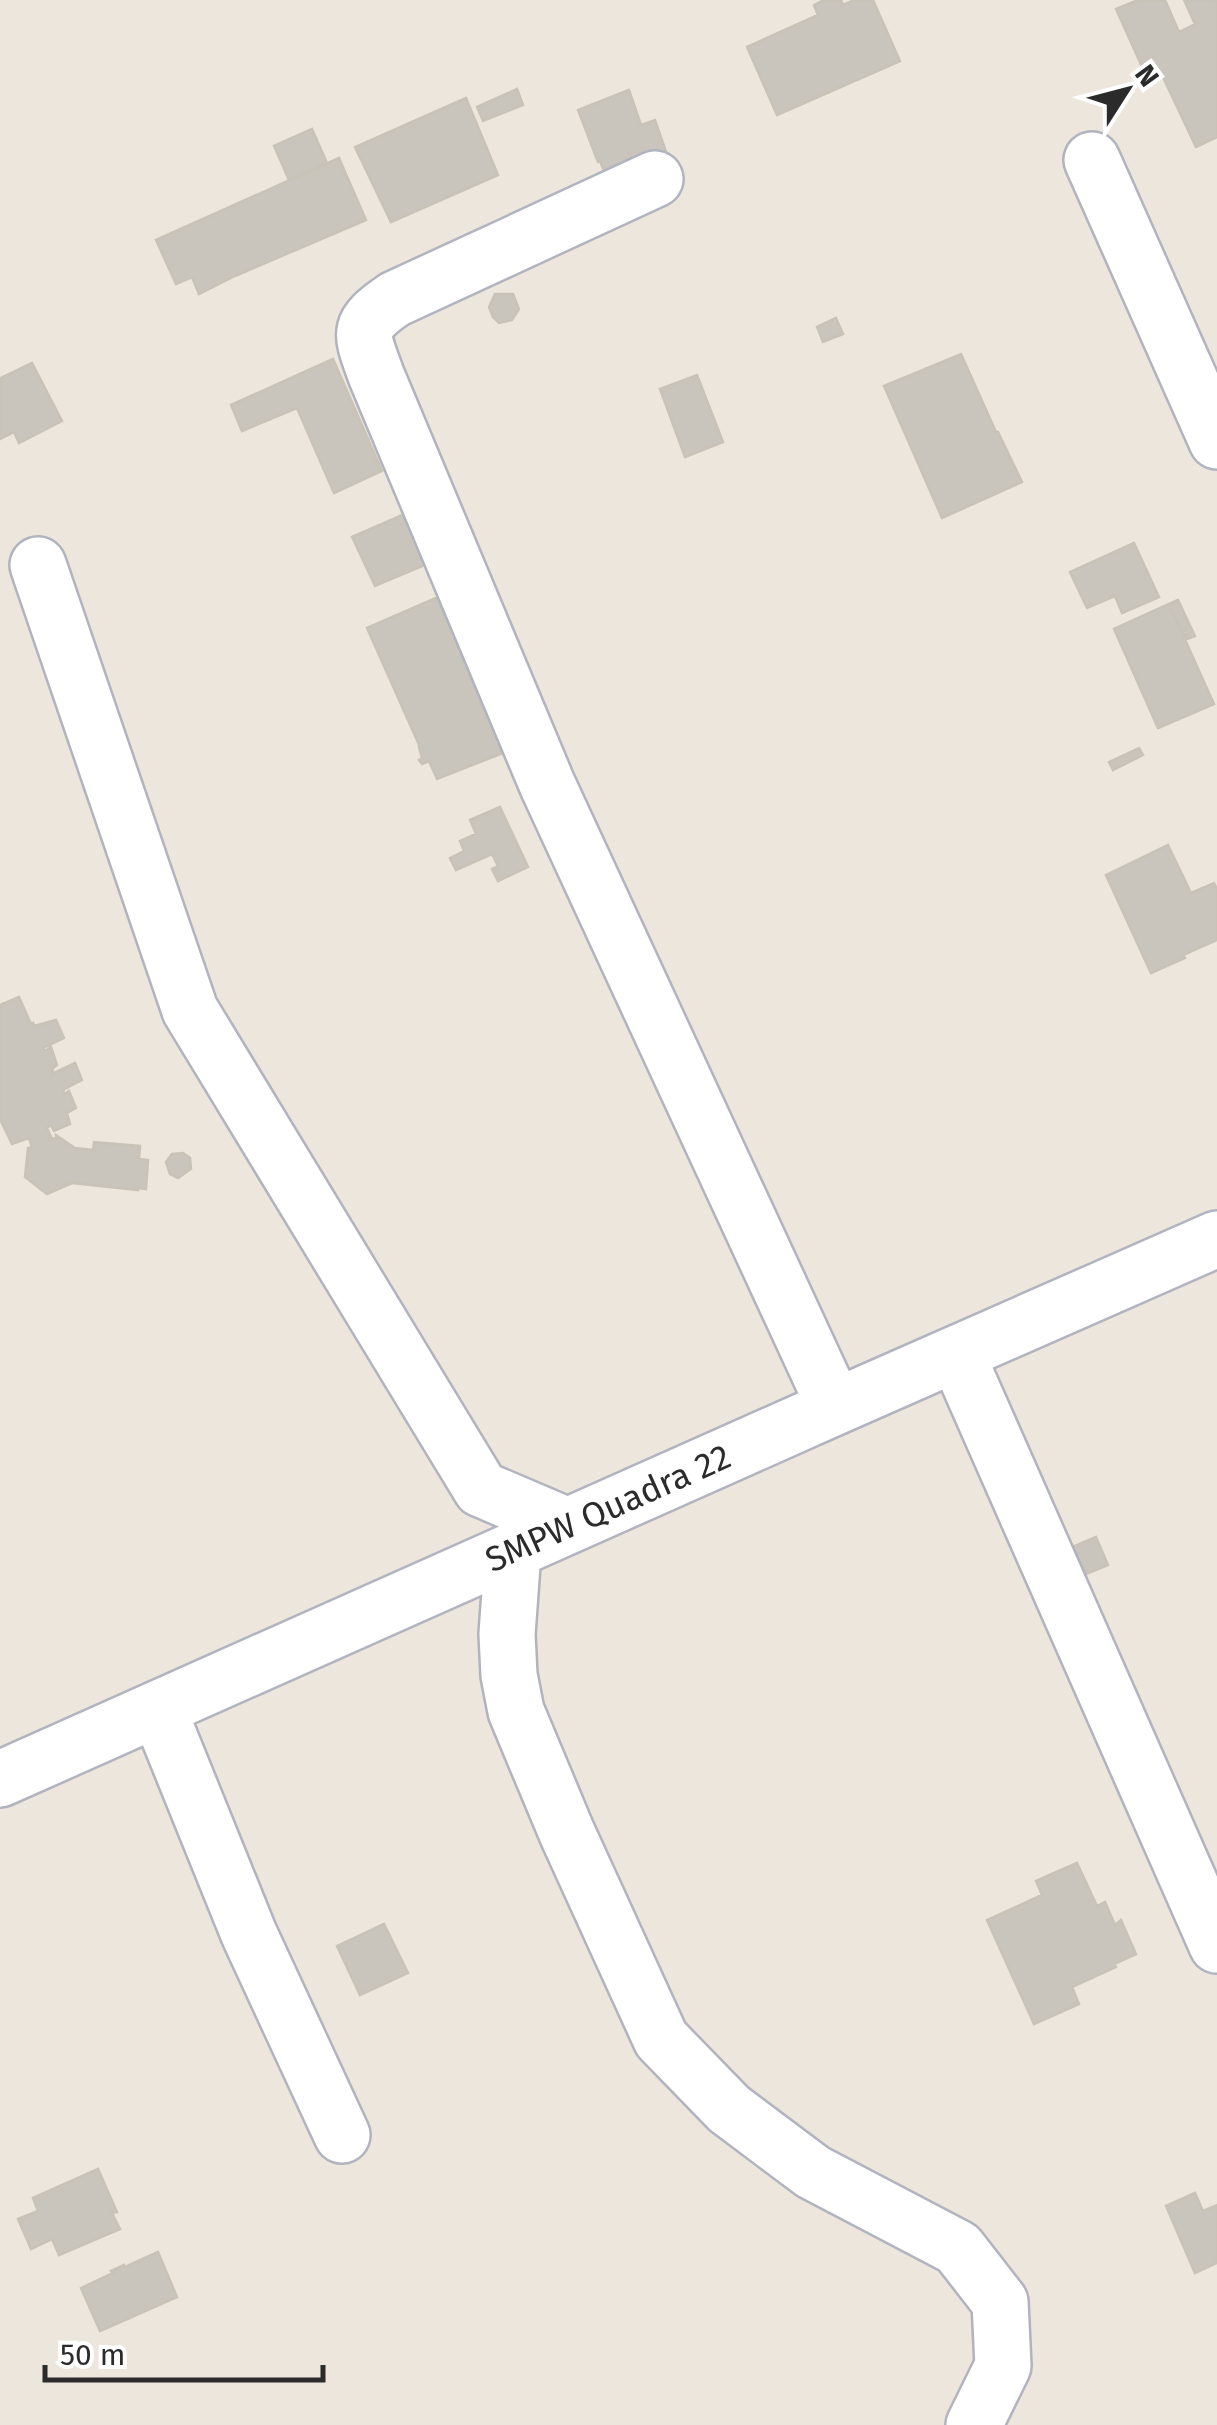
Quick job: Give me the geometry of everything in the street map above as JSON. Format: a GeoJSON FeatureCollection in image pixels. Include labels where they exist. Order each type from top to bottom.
{"type":"FeatureCollection","features":[{"type":"Feature","properties":{"kind":"street"},"geometry":{"type":"LineString","coordinates":[[1092,160],[1217,441]]}},
{"type":"Feature","properties":{"kind":"street"},"geometry":{"type":"LineString","coordinates":[[655,178],[395,299],[378,310],[364,327],[364,342],[546,784],[836,1406]]}},
{"type":"Feature","properties":{"kind":"street"},"geometry":{"type":"LineString","coordinates":[[38,565],[190,1010],[481,1489],[568,1526]]}},
{"type":"Feature","properties":{"kind":"street","name":"SMPW Quadra 22"},"geometry":{"type":"LineString","coordinates":[[0,1779],[1217,1239]]}},
{"type":"Feature","properties":{"kind":"street"},"geometry":{"type":"LineString","coordinates":[[957,1355],[1217,1945]]}},
{"type":"Feature","properties":{"kind":"street"},"geometry":{"type":"LineString","coordinates":[[513,1551],[507,1634],[508,1675],[516,1711],[660,2039],[729,2109],[813,2172],[958,2248],[1000,2302],[1003,2366],[974,2425]]}},
{"type":"Feature","properties":{"kind":"street"},"geometry":{"type":"LineString","coordinates":[[158,1709],[249,1934],[342,2135]]}},
{"type":"Feature","properties":{"kind":"building"},"geometry":{"type":"Polygon","coordinates":[[[824,0],[841,0],[843,5],[854,0],[873,0],[900,61],[777,115],[747,47],[818,15],[814,5],[824,0]]]}},
{"type":"Feature","properties":{"kind":"building"},"geometry":{"type":"Polygon","coordinates":[[[1138,0],[1165,0],[1179,32],[1195,24],[1184,0],[1217,0],[1217,137],[1196,147],[1161,73],[1148,80],[1116,9],[1138,0]]]}},
{"type":"Feature","properties":{"kind":"building"},"geometry":{"type":"Polygon","coordinates":[[[517,89],[523,105],[483,121],[477,107],[517,89]]]}},
{"type":"Feature","properties":{"kind":"building"},"geometry":{"type":"Polygon","coordinates":[[[629,90],[641,125],[655,120],[670,163],[610,186],[578,110],[629,90]]]}},
{"type":"Feature","properties":{"kind":"building"},"geometry":{"type":"Polygon","coordinates":[[[466,98],[498,175],[391,222],[355,147],[466,98]]]}},
{"type":"Feature","properties":{"kind":"building"},"geometry":{"type":"Polygon","coordinates":[[[312,129],[327,163],[289,180],[274,146],[312,129]]]}},
{"type":"Feature","properties":{"kind":"building"},"geometry":{"type":"Polygon","coordinates":[[[339,158],[366,220],[199,294],[192,277],[176,284],[156,240],[339,158]]]}},
{"type":"Feature","properties":{"kind":"building"},"geometry":{"type":"Polygon","coordinates":[[[495,294],[513,294],[519,309],[512,320],[499,323],[493,317],[489,307],[495,294]]]}},
{"type":"Feature","properties":{"kind":"building"},"geometry":{"type":"Polygon","coordinates":[[[836,318],[843,334],[823,342],[817,327],[836,318]]]}},
{"type":"Feature","properties":{"kind":"building"},"geometry":{"type":"Polygon","coordinates":[[[961,354],[1022,482],[942,518],[884,386],[961,354]]]}},
{"type":"Feature","properties":{"kind":"building"},"geometry":{"type":"Polygon","coordinates":[[[333,359],[382,471],[334,493],[297,408],[242,431],[231,405],[333,359]]]}},
{"type":"Feature","properties":{"kind":"building"},"geometry":{"type":"Polygon","coordinates":[[[32,363],[62,421],[19,443],[14,432],[0,439],[1,378],[32,363]]]}},
{"type":"Feature","properties":{"kind":"building"},"geometry":{"type":"Polygon","coordinates":[[[697,375],[723,442],[685,457],[660,389],[697,375]]]}},
{"type":"Feature","properties":{"kind":"building"},"geometry":{"type":"Polygon","coordinates":[[[423,506],[446,556],[375,586],[352,537],[423,506]]]}},
{"type":"Feature","properties":{"kind":"building"},"geometry":{"type":"Polygon","coordinates":[[[1134,543],[1159,597],[1122,613],[1115,596],[1087,608],[1070,572],[1134,543]]]}},
{"type":"Feature","properties":{"kind":"building"},"geometry":{"type":"Polygon","coordinates":[[[459,588],[518,724],[495,734],[503,753],[437,779],[429,761],[422,764],[419,760],[420,747],[367,628],[459,588]]]}},
{"type":"Feature","properties":{"kind":"building"},"geometry":{"type":"Polygon","coordinates":[[[1178,600],[1195,636],[1185,640],[1169,604],[1178,600]]]}},
{"type":"Feature","properties":{"kind":"building"},"geometry":{"type":"Polygon","coordinates":[[[1169,604],[1214,704],[1158,728],[1114,629],[1169,604]]]}},
{"type":"Feature","properties":{"kind":"building"},"geometry":{"type":"Polygon","coordinates":[[[1139,748],[1143,755],[1113,770],[1109,762],[1139,748]]]}},
{"type":"Feature","properties":{"kind":"building"},"geometry":{"type":"Polygon","coordinates":[[[500,807],[528,867],[498,881],[492,869],[498,866],[492,854],[456,870],[450,858],[464,851],[460,841],[476,834],[470,820],[500,807]]]}},
{"type":"Feature","properties":{"kind":"building"},"geometry":{"type":"Polygon","coordinates":[[[1168,845],[1191,893],[1214,883],[1217,940],[1151,973],[1106,875],[1168,845]]]}},
{"type":"Feature","properties":{"kind":"building"},"geometry":{"type":"Polygon","coordinates":[[[19,997],[31,1024],[56,1020],[64,1038],[43,1048],[45,1051],[51,1047],[57,1065],[52,1074],[75,1063],[82,1080],[63,1090],[65,1094],[69,1091],[76,1108],[67,1113],[70,1124],[54,1131],[51,1125],[47,1128],[52,1139],[56,1135],[75,1148],[93,1150],[94,1142],[140,1146],[139,1159],[148,1160],[146,1189],[72,1183],[47,1194],[25,1177],[28,1148],[32,1147],[29,1138],[12,1144],[0,1119],[0,1005],[19,997]]]}},
{"type":"Feature","properties":{"kind":"building"},"geometry":{"type":"Polygon","coordinates":[[[183,1153],[190,1158],[191,1169],[178,1178],[170,1174],[166,1162],[172,1154],[183,1153]]]}},
{"type":"Feature","properties":{"kind":"building"},"geometry":{"type":"Polygon","coordinates":[[[1096,1537],[1108,1565],[1074,1579],[1061,1552],[1096,1537]]]}},
{"type":"Feature","properties":{"kind":"building"},"geometry":{"type":"Polygon","coordinates":[[[1077,1863],[1097,1906],[1105,1902],[1115,1925],[1121,1920],[1136,1954],[1072,1987],[1079,2004],[1034,2024],[987,1920],[1042,1895],[1036,1881],[1077,1863]]]}},
{"type":"Feature","properties":{"kind":"building"},"geometry":{"type":"Polygon","coordinates":[[[384,1924],[408,1973],[360,1995],[337,1946],[384,1924]]]}},
{"type":"Feature","properties":{"kind":"building"},"geometry":{"type":"Polygon","coordinates":[[[98,2169],[117,2212],[112,2213],[120,2229],[59,2255],[52,2239],[31,2249],[18,2219],[38,2211],[33,2198],[98,2169]]]}},
{"type":"Feature","properties":{"kind":"building"},"geometry":{"type":"Polygon","coordinates":[[[1195,2193],[1203,2211],[1217,2205],[1217,2263],[1195,2273],[1166,2206],[1195,2193]]]}},
{"type":"Feature","properties":{"kind":"building"},"geometry":{"type":"Polygon","coordinates":[[[158,2252],[177,2297],[100,2331],[81,2288],[158,2252]]]}}]}
